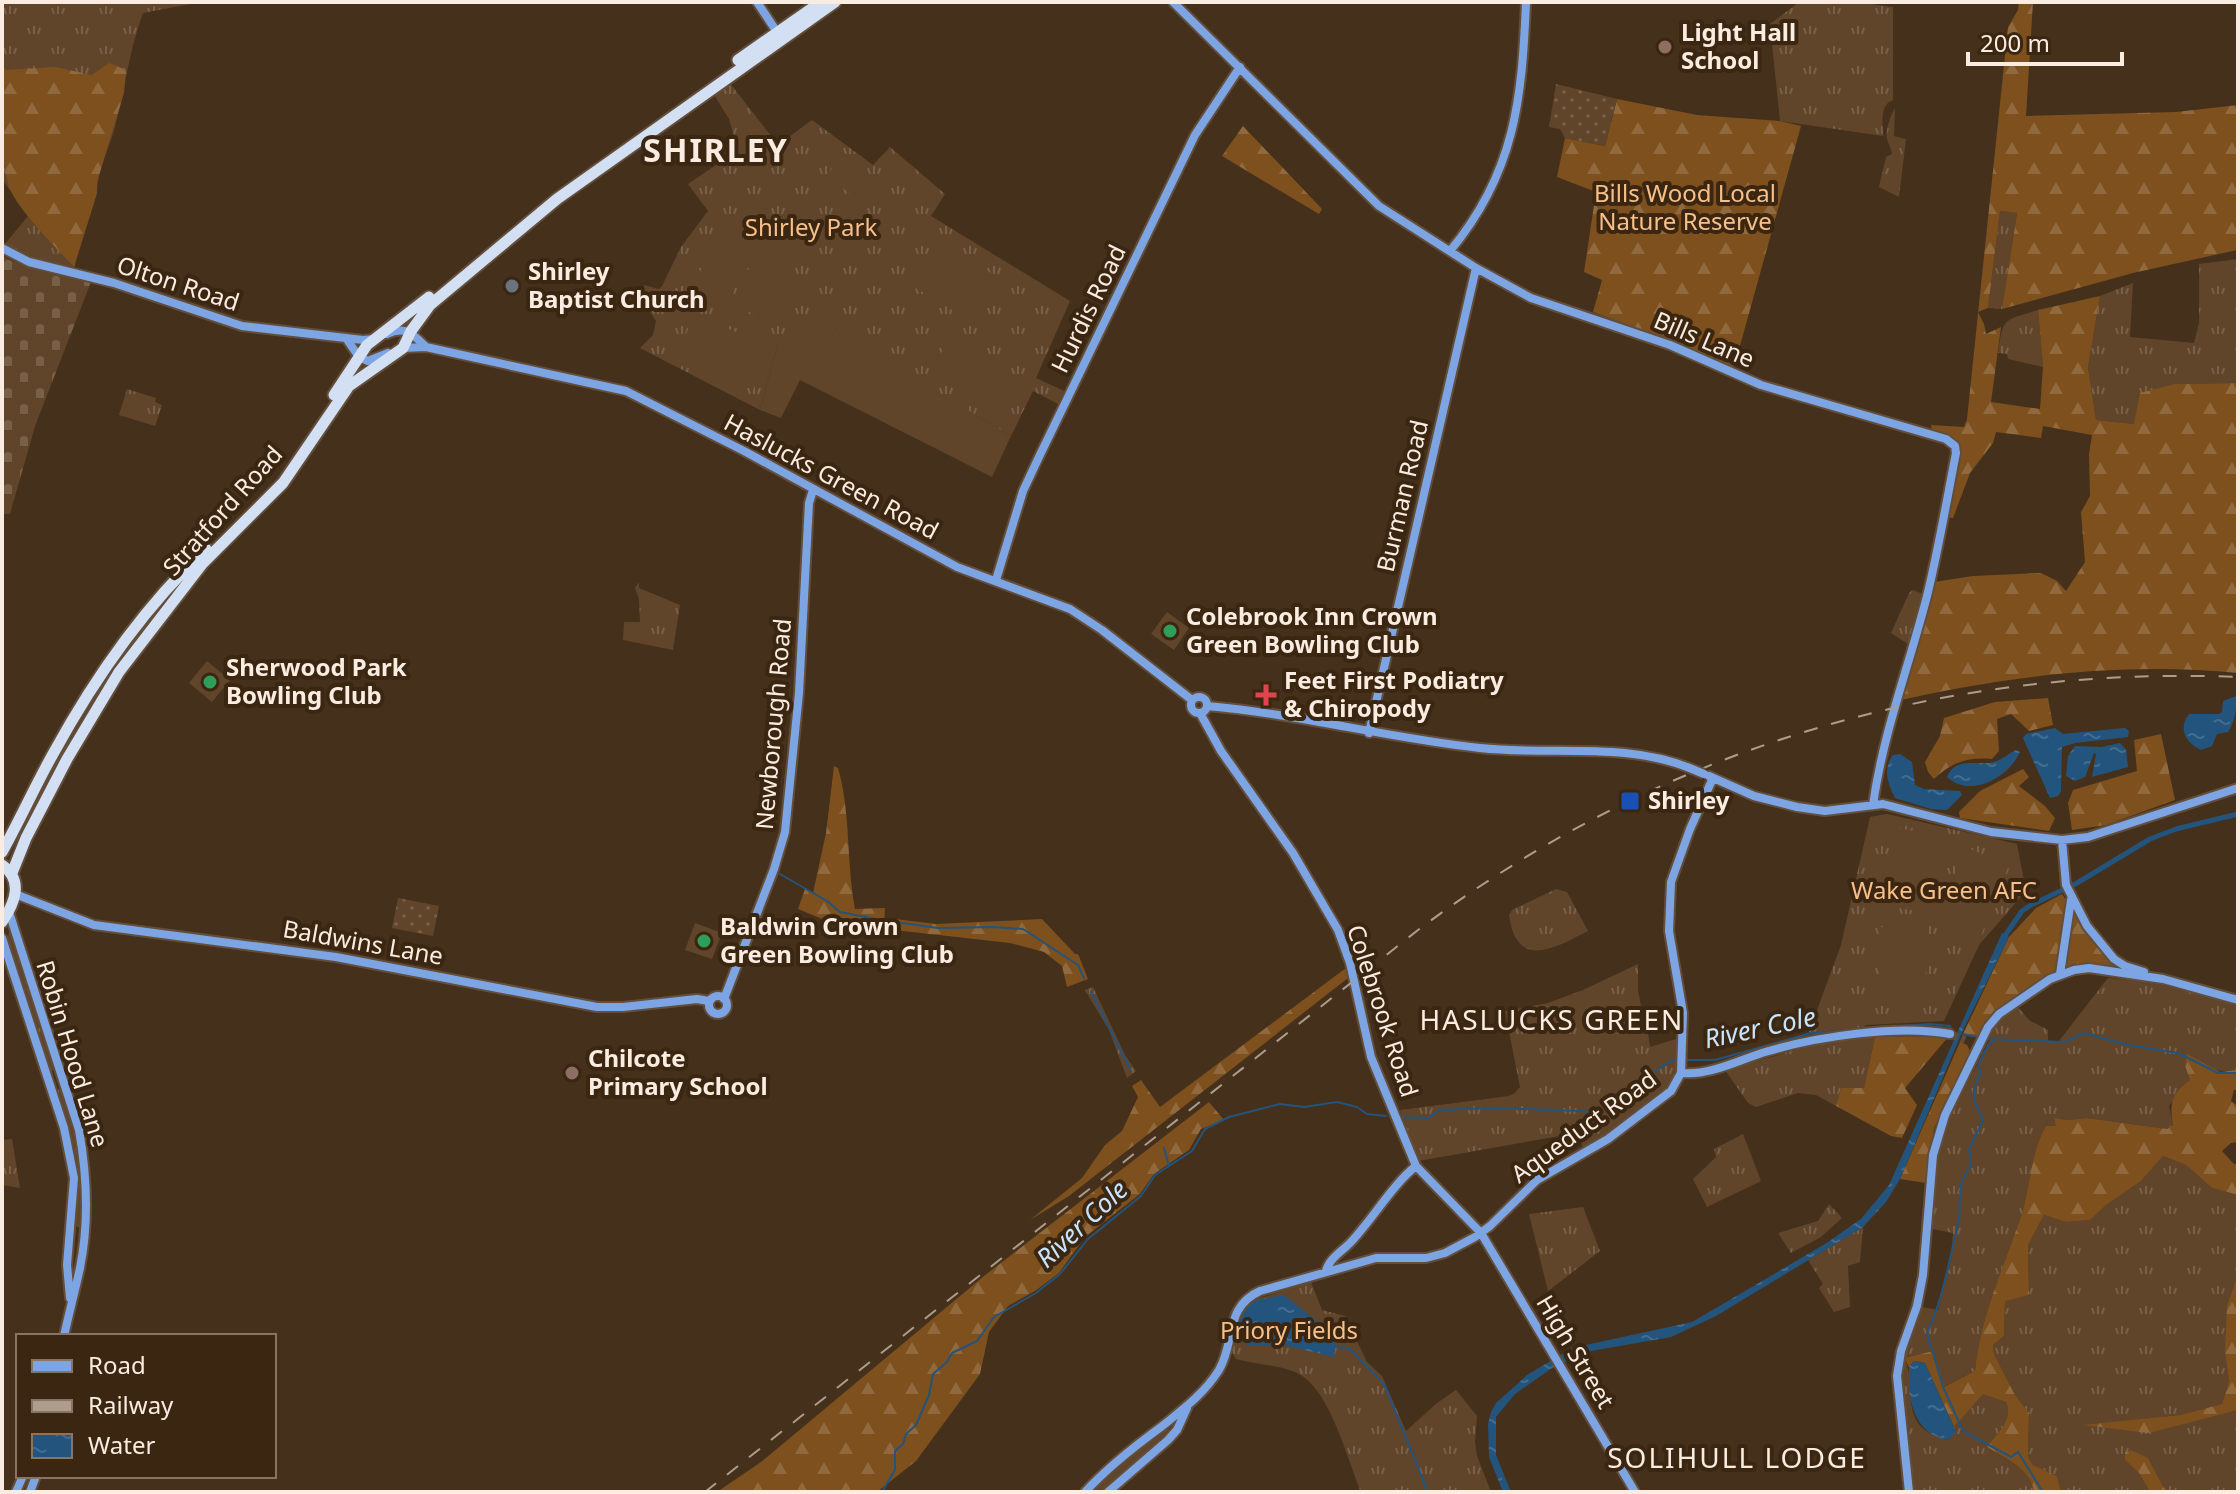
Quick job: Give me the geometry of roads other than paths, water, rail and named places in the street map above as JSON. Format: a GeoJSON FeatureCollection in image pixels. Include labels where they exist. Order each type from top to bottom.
{"type":"FeatureCollection","features":[{"type":"Feature","properties":{"kind":"highway","name":"Stratford Road"},"geometry":{"type":"LineString","coordinates":[[780,36],[821,2]]}},
{"type":"Feature","properties":{"kind":"highway","name":"Stratford Road"},"geometry":{"type":"LineString","coordinates":[[7,869],[67,759],[171,593],[292,462],[359,357],[376,338],[423,307],[553,196],[780,36],[835,2]]}},
{"type":"Feature","properties":{"kind":"highway","name":"Stratford Road"},"geometry":{"type":"LineString","coordinates":[[2,852],[53,753],[129,632],[283,483],[349,386],[403,348],[423,307]]}},
{"type":"Feature","properties":{"kind":"highway"},"geometry":{"type":"LineString","coordinates":[[129,632],[141,642]]}},
{"type":"Feature","properties":{"kind":"highway"},"geometry":{"type":"LineString","coordinates":[[107,664],[119,672]]}},
{"type":"Feature","properties":{"kind":"highway"},"geometry":{"type":"LineString","coordinates":[[53,753],[67,759]]}},
{"type":"Feature","properties":{"kind":"highway"},"geometry":{"type":"LineString","coordinates":[[5,917],[16,884],[7,869]]}},
{"type":"Feature","properties":{"kind":"street"},"geometry":{"type":"LineString","coordinates":[[757,2],[780,36]]}},
{"type":"Feature","properties":{"kind":"street","name":"Bills Lane"},"geometry":{"type":"LineString","coordinates":[[1173,2],[1379,206],[1476,268],[1531,298],[1670,345],[1761,385],[1946,439],[1955,446],[1929,590],[1901,689],[1890,716],[1873,805]]}},
{"type":"Feature","properties":{"kind":"street"},"geometry":{"type":"LineString","coordinates":[[1450,251],[1464,235],[1488,194],[1507,150],[1521,88],[1526,2]]}},
{"type":"Feature","properties":{"kind":"street","name":"Hurdis Road"},"geometry":{"type":"LineString","coordinates":[[996,580],[1023,491],[1038,459],[1195,135],[1240,67]]}},
{"type":"Feature","properties":{"kind":"street","name":"Olton Road"},"geometry":{"type":"LineString","coordinates":[[2,248],[29,262],[114,283],[242,326],[363,340],[400,329],[411,332]]}},
{"type":"Feature","properties":{"kind":"street","name":"Burman Road"},"geometry":{"type":"LineString","coordinates":[[1369,733],[1476,268]]}},
{"type":"Feature","properties":{"kind":"street"},"geometry":{"type":"LineString","coordinates":[[411,332],[426,347]]}},
{"type":"Feature","properties":{"kind":"street"},"geometry":{"type":"LineString","coordinates":[[346,338],[359,357],[371,362],[403,348]]}},
{"type":"Feature","properties":{"kind":"street","name":"Haslucks Green Road"},"geometry":{"type":"LineString","coordinates":[[403,348],[426,347],[621,389],[744,451],[957,567],[1050,600],[1089,620],[1192,700]]}},
{"type":"Feature","properties":{"kind":"street","name":"Newborough Road"},"geometry":{"type":"LineString","coordinates":[[724,999],[785,832],[799,693],[809,503],[813,490]]}},
{"type":"Feature","properties":{"kind":"street"},"geometry":{"type":"LineString","coordinates":[[1203,697],[1207,706],[1200,713],[1191,708],[1192,700],[1203,697]]}},
{"type":"Feature","properties":{"kind":"street"},"geometry":{"type":"LineString","coordinates":[[1207,706],[1255,711],[1369,733],[1516,751],[1632,752],[1669,759],[1754,796],[1786,806],[1825,811],[1873,805],[1899,807],[1991,832],[2062,840],[2088,837],[2238,788]]}},
{"type":"Feature","properties":{"kind":"street","name":"Colebrook Road"},"geometry":{"type":"LineString","coordinates":[[1200,713],[1221,751],[1293,853],[1338,930],[1350,963],[1371,1057],[1416,1166],[1481,1233]]}},
{"type":"Feature","properties":{"kind":"street"},"geometry":{"type":"LineString","coordinates":[[1681,1069],[1683,1013],[1669,931],[1669,897],[1678,859],[1708,776]]}},
{"type":"Feature","properties":{"kind":"street"},"geometry":{"type":"LineString","coordinates":[[2060,974],[2069,892],[2062,840]]}},
{"type":"Feature","properties":{"kind":"street"},"geometry":{"type":"LineString","coordinates":[[2069,892],[2091,932],[2114,959],[2163,979],[2238,1000]]}},
{"type":"Feature","properties":{"kind":"street","name":"Baldwins Lane"},"geometry":{"type":"LineString","coordinates":[[15,894],[94,925],[336,957],[597,1007],[697,999],[709,1001]]}},
{"type":"Feature","properties":{"kind":"street","name":"Robin Hood Lane"},"geometry":{"type":"LineString","coordinates":[[5,917],[79,1130],[86,1178],[81,1258],[64,1334]]}},
{"type":"Feature","properties":{"kind":"street","name":"Robin Hood Lane"},"geometry":{"type":"LineString","coordinates":[[2,938],[68,1142],[74,1178],[67,1265],[70,1303]]}},
{"type":"Feature","properties":{"kind":"street"},"geometry":{"type":"LineString","coordinates":[[1909,1492],[1897,1376],[1923,1275],[1936,1142],[1973,1044],[1999,1014],[2060,974],[2089,968],[2163,979]]}},
{"type":"Feature","properties":{"kind":"street"},"geometry":{"type":"LineString","coordinates":[[716,996],[724,999],[727,1009],[721,1014],[709,1009],[709,1001],[716,996]]}},
{"type":"Feature","properties":{"kind":"street","name":"Aqueduct Road"},"geometry":{"type":"LineString","coordinates":[[1187,1408],[1219,1370],[1235,1316],[1244,1300],[1260,1291],[1376,1258],[1426,1258],[1438,1255],[1481,1233],[1537,1180],[1590,1150],[1665,1098],[1681,1069],[1700,1073],[1769,1051],[1833,1036],[1904,1032],[1950,1034]]}},
{"type":"Feature","properties":{"kind":"street"},"geometry":{"type":"LineString","coordinates":[[49,1083],[62,1080]]}},
{"type":"Feature","properties":{"kind":"street"},"geometry":{"type":"LineString","coordinates":[[1326,1271],[1327,1264],[1359,1234],[1406,1174],[1416,1166]]}},
{"type":"Feature","properties":{"kind":"street","name":"High Street"},"geometry":{"type":"LineString","coordinates":[[1481,1233],[1635,1492]]}},
{"type":"Feature","properties":{"kind":"street"},"geometry":{"type":"LineString","coordinates":[[67,1265],[73,1266],[81,1258]]}},
{"type":"Feature","properties":{"kind":"street"},"geometry":{"type":"LineString","coordinates":[[1085,1492],[1187,1408]]}},
{"type":"Feature","properties":{"kind":"street"},"geometry":{"type":"LineString","coordinates":[[1108,1492],[1168,1440],[1177,1430],[1187,1408]]}},
{"type":"Feature","properties":{"kind":"water"},"geometry":{"type":"Polygon","coordinates":[[[2236,696],[2235,715],[2228,732],[2217,734],[2212,746],[2201,750],[2191,743],[2184,730],[2189,714],[2218,714],[2222,712],[2223,701],[2236,696]]]}},
{"type":"Feature","properties":{"kind":"water"},"geometry":{"type":"Polygon","coordinates":[[[2055,728],[2063,734],[2125,728],[2129,731],[2128,737],[2062,747],[2061,791],[2058,796],[2050,798],[2023,738],[2026,734],[2055,728]]]}},
{"type":"Feature","properties":{"kind":"water"},"geometry":{"type":"Polygon","coordinates":[[[2120,743],[2126,750],[2128,767],[2092,777],[2094,753],[2085,777],[2075,781],[2066,776],[2068,756],[2075,746],[2101,747],[2120,743]]]}},
{"type":"Feature","properties":{"kind":"water"},"geometry":{"type":"Polygon","coordinates":[[[2016,750],[2020,752],[2015,761],[1988,782],[1967,786],[1947,777],[1951,770],[1961,764],[1994,762],[2016,750]]]}},
{"type":"Feature","properties":{"kind":"water"},"geometry":{"type":"Polygon","coordinates":[[[1900,754],[1912,762],[1915,785],[1924,789],[1960,791],[1962,795],[1947,810],[1931,809],[1895,798],[1887,771],[1893,755],[1900,754]]]}},
{"type":"Feature","properties":{"kind":"water"},"geometry":{"type":"Polygon","coordinates":[[[2002,933],[2009,937],[1963,1030],[1900,1179],[1886,1202],[1863,1227],[1716,1316],[1671,1337],[1591,1351],[1552,1368],[1515,1394],[1496,1417],[1496,1455],[1511,1492],[1503,1492],[1489,1457],[1488,1424],[1496,1403],[1527,1375],[1572,1348],[1692,1322],[1825,1244],[1861,1219],[1889,1185],[2002,933]]]}},
{"type":"Feature","properties":{"kind":"water"},"geometry":{"type":"Polygon","coordinates":[[[1284,1295],[1337,1337],[1334,1357],[1284,1345],[1247,1345],[1236,1336],[1240,1312],[1257,1300],[1284,1295]]]}},
{"type":"Feature","properties":{"kind":"water"},"geometry":{"type":"Polygon","coordinates":[[[1914,1361],[1925,1363],[1956,1432],[1948,1440],[1927,1430],[1915,1412],[1909,1379],[1909,1367],[1914,1361]]]}},
{"type":"Feature","properties":{"kind":"waterway"},"geometry":{"type":"LineString","coordinates":[[2004,937],[2022,911],[2077,883],[2150,839],[2176,829],[2238,814]]}},
{"type":"Feature","properties":{"kind":"waterway"},"geometry":{"type":"LineString","coordinates":[[780,874],[840,912],[886,921]]}},
{"type":"Feature","properties":{"kind":"waterway"},"geometry":{"type":"LineString","coordinates":[[895,922],[938,928],[1023,929],[1078,965],[1084,978]]}},
{"type":"Feature","properties":{"kind":"waterway"},"geometry":{"type":"LineString","coordinates":[[1091,992],[1130,1069]]}},
{"type":"Feature","properties":{"kind":"waterway","name":"River Cole"},"geometry":{"type":"LineString","coordinates":[[1872,1028],[1930,1024],[1950,1026],[1951,1029]]}},
{"type":"Feature","properties":{"kind":"waterway","name":"River Cole"},"geometry":{"type":"LineString","coordinates":[[1684,1060],[1715,1060],[1811,1033],[1857,1030]]}},
{"type":"Feature","properties":{"kind":"waterway","name":"River Cole"},"geometry":{"type":"LineString","coordinates":[[1985,1039],[2065,1042],[2084,1033],[2128,1045],[2178,1053],[2218,1073],[2238,1073]]}},
{"type":"Feature","properties":{"kind":"waterway","name":"River Cole"},"geometry":{"type":"LineString","coordinates":[[1963,1034],[1977,1037]]}},
{"type":"Feature","properties":{"kind":"waterway"},"geometry":{"type":"LineString","coordinates":[[1993,1041],[1978,1065],[1981,1074],[1974,1097],[1983,1120],[1969,1150],[1971,1165],[1962,1181],[1958,1224],[1937,1307],[1927,1333],[1943,1387],[1963,1431],[2011,1457],[2018,1452],[2043,1492]]}},
{"type":"Feature","properties":{"kind":"waterway","name":"River Cole"},"geometry":{"type":"LineString","coordinates":[[1401,1117],[1428,1118],[1439,1110],[1492,1108],[1596,1113],[1621,1103],[1653,1073],[1677,1059]]}},
{"type":"Feature","properties":{"kind":"waterway","name":"River Cole"},"geometry":{"type":"LineString","coordinates":[[882,1492],[895,1470],[895,1451],[916,1425],[929,1395],[933,1374],[952,1353],[977,1341],[994,1317],[1036,1293],[1060,1274],[1088,1239],[1141,1196],[1155,1175],[1192,1151],[1205,1129],[1229,1117],[1280,1104],[1304,1107],[1337,1102],[1357,1107],[1367,1114],[1386,1116]]}},
{"type":"Feature","properties":{"kind":"waterway"},"geometry":{"type":"LineString","coordinates":[[1164,1148],[1169,1166]]}},
{"type":"Feature","properties":{"kind":"waterway"},"geometry":{"type":"LineString","coordinates":[[1336,1347],[1349,1348],[1384,1384],[1428,1492]]}},
{"type":"Feature","properties":{"kind":"tunnel"},"geometry":{"type":"LineString","coordinates":[[1950,1034],[1965,1040]]}},
{"type":"Feature","properties":{"kind":"railway"},"geometry":{"type":"LineString","coordinates":[[705,1492],[1418,930],[1510,867],[1605,813],[1704,768],[1806,732],[1910,704],[2017,686],[2127,677],[2238,677]]}},
{"type":"Feature","properties":{"kind":"place","name":"Light Hall School"},"geometry":{"type":"Point","coordinates":[1665,47]}},
{"type":"Feature","properties":{"kind":"place","name":"Shirley Baptist Church"},"geometry":{"type":"Point","coordinates":[512,286]}},
{"type":"Feature","properties":{"kind":"place","name":"Colebrook Inn Crown Green Bowling Club"},"geometry":{"type":"Point","coordinates":[1170,631]}},
{"type":"Feature","properties":{"kind":"place","name":"Sherwood Park Bowling Club"},"geometry":{"type":"Point","coordinates":[210,682]}},
{"type":"Feature","properties":{"kind":"place","name":"Feet First Podiatry & Chiropody"},"geometry":{"type":"Point","coordinates":[1266,695]}},
{"type":"Feature","properties":{"kind":"place","name":"Shirley"},"geometry":{"type":"Point","coordinates":[1630,801]}},
{"type":"Feature","properties":{"kind":"place","name":"Baldwin Crown Green Bowling Club"},"geometry":{"type":"Point","coordinates":[704,941]}},
{"type":"Feature","properties":{"kind":"place","name":"Chilcote Primary School"},"geometry":{"type":"Point","coordinates":[572,1073]}},
{"type":"Feature","properties":{"kind":"district","name":"SHIRLEY"},"geometry":{"type":"Point","coordinates":[716,151]}},
{"type":"Feature","properties":{"kind":"district","name":"HASLUCKS GREEN"},"geometry":{"type":"Point","coordinates":[1552,1020]}},
{"type":"Feature","properties":{"kind":"district","name":"SOLIHULL LODGE"},"geometry":{"type":"Point","coordinates":[1737,1458]}},
{"type":"Feature","properties":{"kind":"park label","name":"Bills Wood Local Nature Reserve"},"geometry":{"type":"Point","coordinates":[1685,208]}},
{"type":"Feature","properties":{"kind":"park label","name":"Shirley Park"},"geometry":{"type":"Point","coordinates":[811,228]}},
{"type":"Feature","properties":{"kind":"park label","name":"Wake Green AFC"},"geometry":{"type":"Point","coordinates":[1944,891]}},
{"type":"Feature","properties":{"kind":"park label","name":"Priory Fields"},"geometry":{"type":"Point","coordinates":[1289,1331]}}]}
